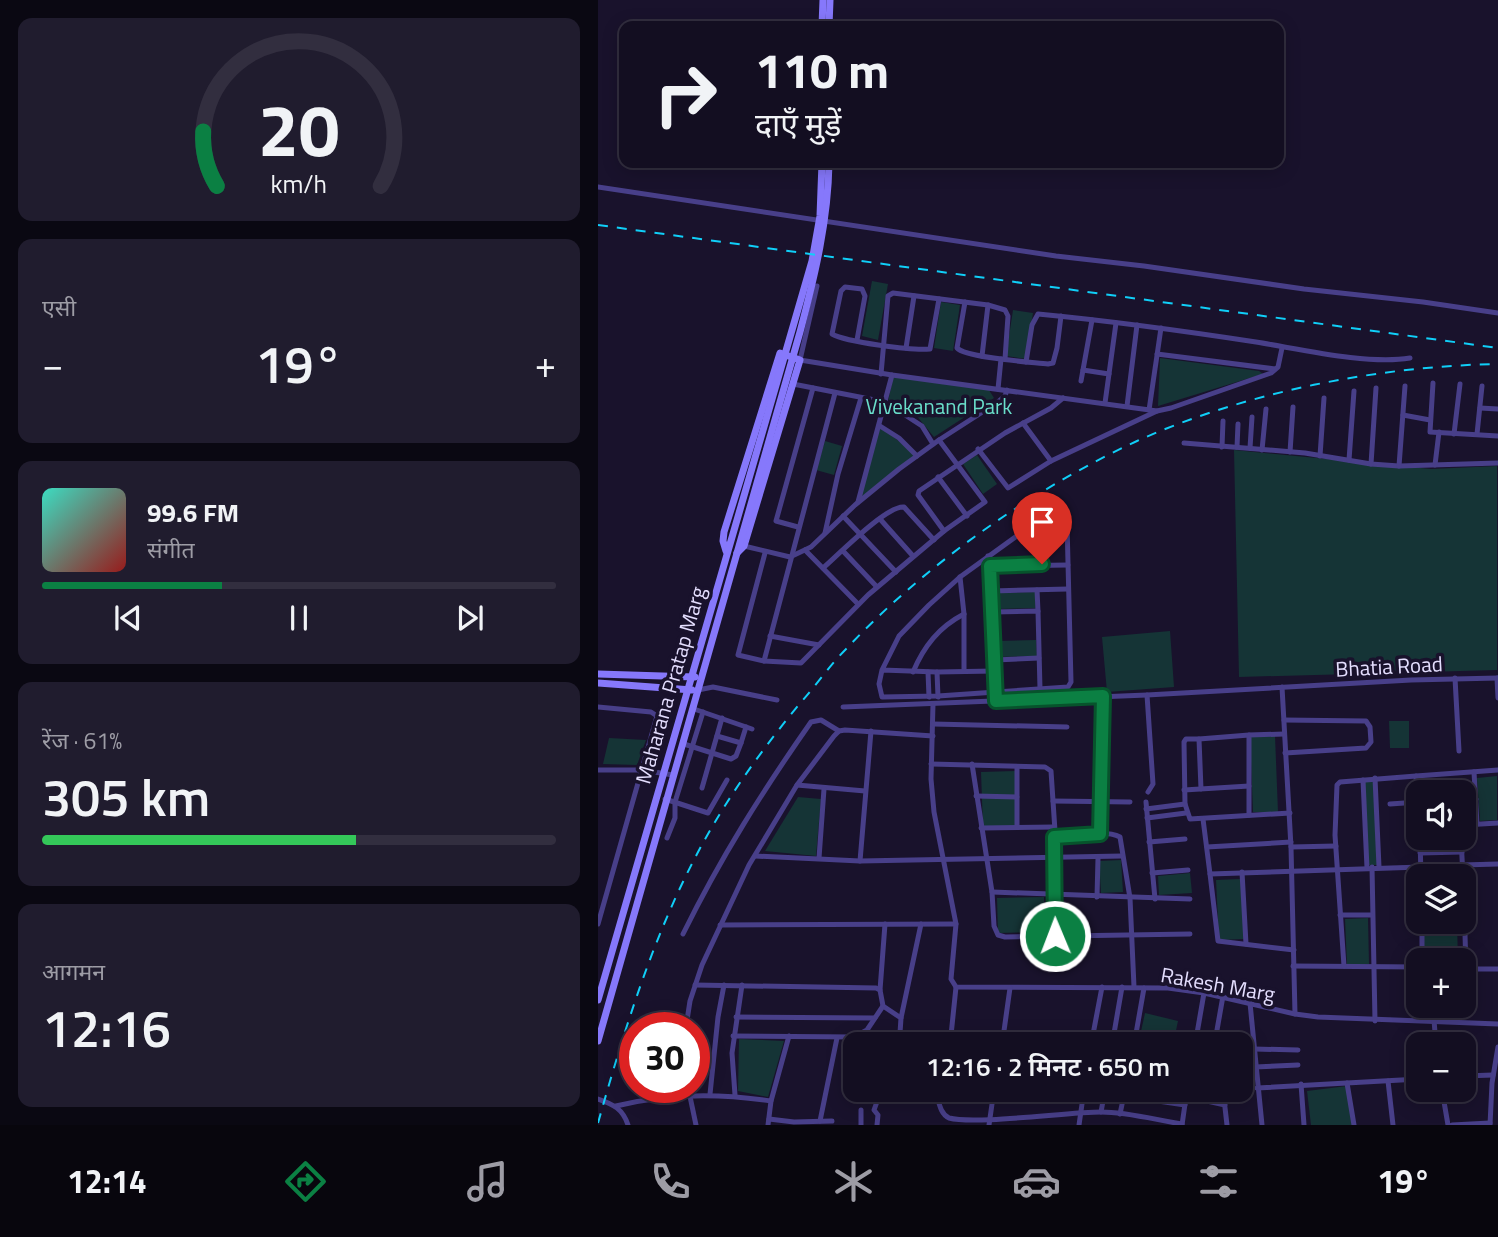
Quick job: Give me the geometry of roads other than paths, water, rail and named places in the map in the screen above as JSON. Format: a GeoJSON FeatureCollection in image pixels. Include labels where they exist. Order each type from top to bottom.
{"type":"FeatureCollection","features":[{"type":"Feature","properties":{"kind":"main road"},"geometry":{"type":"LineString","coordinates":[[823,0],[823,21]]}},
{"type":"Feature","properties":{"kind":"main road"},"geometry":{"type":"LineString","coordinates":[[830,0],[830,21]]}},
{"type":"Feature","properties":{"kind":"main road","name":"Maharana Pratap Marg"},"geometry":{"type":"LineString","coordinates":[[598,1041],[673,775],[688,746],[698,690],[697,678],[726,552],[812,261],[820,216],[822,168]]}},
{"type":"Feature","properties":{"kind":"main road","name":"Maharana Pratap Marg"},"geometry":{"type":"LineString","coordinates":[[598,1000],[663,772],[689,690],[697,678],[783,389],[821,249],[829,168]]}},
{"type":"Feature","properties":{"kind":"main road"},"geometry":{"type":"LineString","coordinates":[[726,552],[723,541],[725,531],[780,353],[800,360],[744,546],[735,555]]}},
{"type":"Feature","properties":{"kind":"main road"},"geometry":{"type":"LineString","coordinates":[[598,674],[697,678]]}},
{"type":"Feature","properties":{"kind":"main road"},"geometry":{"type":"LineString","coordinates":[[598,683],[698,690]]}},
{"type":"Feature","properties":{"kind":"main road"},"geometry":{"type":"LineString","coordinates":[[598,1005],[607,1007]]}},
{"type":"Feature","properties":{"kind":"street"},"geometry":{"type":"LineString","coordinates":[[598,187],[1056,256],[1498,313]]}},
{"type":"Feature","properties":{"kind":"street"},"geometry":{"type":"LineString","coordinates":[[817,286],[800,360],[892,376],[1157,411]]}},
{"type":"Feature","properties":{"kind":"street"},"geometry":{"type":"LineString","coordinates":[[857,340],[865,296],[862,289],[845,287],[841,291],[832,334],[857,340],[906,348],[930,349],[939,299]]}},
{"type":"Feature","properties":{"kind":"street"},"geometry":{"type":"LineString","coordinates":[[881,374],[888,296],[893,293],[988,305],[1008,312],[998,388]]}},
{"type":"Feature","properties":{"kind":"street"},"geometry":{"type":"LineString","coordinates":[[906,348],[914,296]]}},
{"type":"Feature","properties":{"kind":"street"},"geometry":{"type":"LineString","coordinates":[[965,302],[957,348],[963,353],[982,356],[1053,363],[1061,316]]}},
{"type":"Feature","properties":{"kind":"street"},"geometry":{"type":"LineString","coordinates":[[982,356],[988,305]]}},
{"type":"Feature","properties":{"kind":"street"},"geometry":{"type":"LineString","coordinates":[[1026,362],[1036,316],[1061,316],[1160,328],[1282,348],[1382,360],[1410,358]]}},
{"type":"Feature","properties":{"kind":"street"},"geometry":{"type":"LineString","coordinates":[[1081,380],[1092,320]]}},
{"type":"Feature","properties":{"kind":"street"},"geometry":{"type":"LineString","coordinates":[[1105,403],[1116,323]]}},
{"type":"Feature","properties":{"kind":"street"},"geometry":{"type":"LineString","coordinates":[[1127,406],[1137,326]]}},
{"type":"Feature","properties":{"kind":"street"},"geometry":{"type":"LineString","coordinates":[[1149,410],[1160,328]]}},
{"type":"Feature","properties":{"kind":"street"},"geometry":{"type":"LineString","coordinates":[[1275,369],[1282,348]]}},
{"type":"Feature","properties":{"kind":"street"},"geometry":{"type":"LineString","coordinates":[[1157,354],[1275,369]]}},
{"type":"Feature","properties":{"kind":"street"},"geometry":{"type":"LineString","coordinates":[[978,449],[1008,488],[1051,461],[1157,411],[1275,369]]}},
{"type":"Feature","properties":{"kind":"street"},"geometry":{"type":"LineString","coordinates":[[1083,370],[1109,374]]}},
{"type":"Feature","properties":{"kind":"street"},"geometry":{"type":"LineString","coordinates":[[858,502],[892,376]]}},
{"type":"Feature","properties":{"kind":"street"},"geometry":{"type":"LineString","coordinates":[[1433,383],[1430,432],[1498,436]]}},
{"type":"Feature","properties":{"kind":"street"},"geometry":{"type":"LineString","coordinates":[[793,384],[885,402],[922,426],[933,444]]}},
{"type":"Feature","properties":{"kind":"street"},"geometry":{"type":"LineString","coordinates":[[1454,434],[1460,384]]}},
{"type":"Feature","properties":{"kind":"street"},"geometry":{"type":"LineString","coordinates":[[1399,466],[1405,386]]}},
{"type":"Feature","properties":{"kind":"street"},"geometry":{"type":"LineString","coordinates":[[1477,434],[1482,386]]}},
{"type":"Feature","properties":{"kind":"street"},"geometry":{"type":"LineString","coordinates":[[798,527],[776,522],[813,388]]}},
{"type":"Feature","properties":{"kind":"street"},"geometry":{"type":"LineString","coordinates":[[1371,464],[1376,388]]}},
{"type":"Feature","properties":{"kind":"street"},"geometry":{"type":"LineString","coordinates":[[744,546],[790,557],[805,550],[858,502],[933,444],[998,402],[1007,390]]}},
{"type":"Feature","properties":{"kind":"street"},"geometry":{"type":"LineString","coordinates":[[1349,460],[1355,391]]}},
{"type":"Feature","properties":{"kind":"street"},"geometry":{"type":"LineString","coordinates":[[764,661],[835,393]]}},
{"type":"Feature","properties":{"kind":"street"},"geometry":{"type":"LineString","coordinates":[[825,533],[838,474],[861,398]]}},
{"type":"Feature","properties":{"kind":"street"},"geometry":{"type":"LineString","coordinates":[[944,531],[917,493],[978,449],[1051,408],[1063,398]]}},
{"type":"Feature","properties":{"kind":"street"},"geometry":{"type":"LineString","coordinates":[[1321,456],[1324,398]]}},
{"type":"Feature","properties":{"kind":"street"},"geometry":{"type":"LineString","coordinates":[[1290,452],[1293,407]]}},
{"type":"Feature","properties":{"kind":"street"},"geometry":{"type":"LineString","coordinates":[[1480,408],[1498,409]]}},
{"type":"Feature","properties":{"kind":"street"},"geometry":{"type":"LineString","coordinates":[[1262,450],[1266,409]]}},
{"type":"Feature","properties":{"kind":"street"},"geometry":{"type":"LineString","coordinates":[[1403,415],[1430,420]]}},
{"type":"Feature","properties":{"kind":"street"},"geometry":{"type":"LineString","coordinates":[[1250,449],[1252,416]]}},
{"type":"Feature","properties":{"kind":"street"},"geometry":{"type":"LineString","coordinates":[[1222,447],[1223,421]]}},
{"type":"Feature","properties":{"kind":"street"},"geometry":{"type":"LineString","coordinates":[[1023,423],[1051,461]]}},
{"type":"Feature","properties":{"kind":"street"},"geometry":{"type":"LineString","coordinates":[[1237,447],[1238,424]]}},
{"type":"Feature","properties":{"kind":"street"},"geometry":{"type":"LineString","coordinates":[[880,426],[899,438],[917,456]]}},
{"type":"Feature","properties":{"kind":"street"},"geometry":{"type":"LineString","coordinates":[[1435,465],[1439,432]]}},
{"type":"Feature","properties":{"kind":"street"},"geometry":{"type":"LineString","coordinates":[[765,552],[737,652],[740,657],[801,663],[877,587],[944,531],[985,502],[939,440]]}},
{"type":"Feature","properties":{"kind":"street"},"geometry":{"type":"LineString","coordinates":[[1184,443],[1290,452],[1399,466],[1498,463]]}},
{"type":"Feature","properties":{"kind":"street"},"geometry":{"type":"LineString","coordinates":[[938,477],[967,516]]}},
{"type":"Feature","properties":{"kind":"street"},"geometry":{"type":"LineString","coordinates":[[823,568],[880,519],[901,506],[934,540]]}},
{"type":"Feature","properties":{"kind":"street"},"geometry":{"type":"LineString","coordinates":[[1060,513],[1067,520],[1070,685],[1064,688],[996,693],[882,697],[879,684],[882,670],[892,648],[906,628],[960,577],[988,556],[1042,518],[1060,513]]}},
{"type":"Feature","properties":{"kind":"street"},"geometry":{"type":"LineString","coordinates":[[843,516],[896,572]]}},
{"type":"Feature","properties":{"kind":"street"},"geometry":{"type":"LineString","coordinates":[[1042,518],[1042,564]]}},
{"type":"Feature","properties":{"kind":"street"},"geometry":{"type":"LineString","coordinates":[[880,519],[914,556]]}},
{"type":"Feature","properties":{"kind":"street"},"geometry":{"type":"LineString","coordinates":[[805,550],[858,604]]}},
{"type":"Feature","properties":{"kind":"street"},"geometry":{"type":"LineString","coordinates":[[843,551],[877,587]]}},
{"type":"Feature","properties":{"kind":"street"},"geometry":{"type":"LineString","coordinates":[[988,556],[996,701]]}},
{"type":"Feature","properties":{"kind":"street"},"geometry":{"type":"LineString","coordinates":[[990,566],[1068,565]]}},
{"type":"Feature","properties":{"kind":"street"},"geometry":{"type":"LineString","coordinates":[[960,577],[964,614],[964,671]]}},
{"type":"Feature","properties":{"kind":"street"},"geometry":{"type":"LineString","coordinates":[[1037,590],[1040,689]]}},
{"type":"Feature","properties":{"kind":"street"},"geometry":{"type":"LineString","coordinates":[[992,591],[1068,590]]}},
{"type":"Feature","properties":{"kind":"street"},"geometry":{"type":"LineString","coordinates":[[993,612],[1038,611]]}},
{"type":"Feature","properties":{"kind":"street"},"geometry":{"type":"LineString","coordinates":[[912,672],[925,648],[939,631],[964,614]]}},
{"type":"Feature","properties":{"kind":"street"},"geometry":{"type":"LineString","coordinates":[[770,636],[819,645]]}},
{"type":"Feature","properties":{"kind":"street"},"geometry":{"type":"LineString","coordinates":[[995,660],[1039,658]]}},
{"type":"Feature","properties":{"kind":"street"},"geometry":{"type":"LineString","coordinates":[[882,670],[995,671]]}},
{"type":"Feature","properties":{"kind":"street"},"geometry":{"type":"LineString","coordinates":[[928,672],[929,696],[934,704]]}},
{"type":"Feature","properties":{"kind":"street"},"geometry":{"type":"LineString","coordinates":[[937,672],[938,696],[934,704],[931,764],[933,812],[956,924],[951,979],[956,987],[951,1032]]}},
{"type":"Feature","properties":{"kind":"street"},"geometry":{"type":"LineString","coordinates":[[697,678],[713,687],[777,700]]}},
{"type":"Feature","properties":{"kind":"street"},"geometry":{"type":"LineString","coordinates":[[1456,678],[1459,751]]}},
{"type":"Feature","properties":{"kind":"street"},"geometry":{"type":"LineString","coordinates":[[1497,678],[1498,698]]}},
{"type":"Feature","properties":{"kind":"street","name":"Bhatia Road"},"geometry":{"type":"LineString","coordinates":[[843,707],[1497,678]]}},
{"type":"Feature","properties":{"kind":"street"},"geometry":{"type":"LineString","coordinates":[[698,690],[713,687]]}},
{"type":"Feature","properties":{"kind":"street"},"geometry":{"type":"LineString","coordinates":[[1282,687],[1290,813],[1294,1014]]}},
{"type":"Feature","properties":{"kind":"street"},"geometry":{"type":"LineString","coordinates":[[1147,695],[1153,784],[1148,792]]}},
{"type":"Feature","properties":{"kind":"street"},"geometry":{"type":"LineString","coordinates":[[1100,834],[1103,696]]}},
{"type":"Feature","properties":{"kind":"street"},"geometry":{"type":"LineString","coordinates":[[598,708],[651,712],[657,716],[598,924]]}},
{"type":"Feature","properties":{"kind":"street"},"geometry":{"type":"LineString","coordinates":[[688,746],[732,759],[749,728],[694,709]]}},
{"type":"Feature","properties":{"kind":"street"},"geometry":{"type":"LineString","coordinates":[[667,838],[675,818],[688,746],[703,712]]}},
{"type":"Feature","properties":{"kind":"street"},"geometry":{"type":"LineString","coordinates":[[702,788],[722,718]]}},
{"type":"Feature","properties":{"kind":"street"},"geometry":{"type":"LineString","coordinates":[[683,934],[729,845],[773,775],[811,722],[821,720],[839,732],[933,736]]}},
{"type":"Feature","properties":{"kind":"street"},"geometry":{"type":"LineString","coordinates":[[1284,720],[1366,721],[1370,727],[1371,742],[1366,748],[1285,753]]}},
{"type":"Feature","properties":{"kind":"street"},"geometry":{"type":"LineString","coordinates":[[933,724],[1067,727]]}},
{"type":"Feature","properties":{"kind":"street"},"geometry":{"type":"LineString","coordinates":[[689,1012],[695,985],[720,925],[755,856],[796,785],[839,732]]}},
{"type":"Feature","properties":{"kind":"street"},"geometry":{"type":"LineString","coordinates":[[860,861],[871,732]]}},
{"type":"Feature","properties":{"kind":"street"},"geometry":{"type":"LineString","coordinates":[[1284,734],[1186,739],[1185,804],[1190,819],[1290,813]]}},
{"type":"Feature","properties":{"kind":"street"},"geometry":{"type":"LineString","coordinates":[[1249,735],[1249,815]]}},
{"type":"Feature","properties":{"kind":"street"},"geometry":{"type":"LineString","coordinates":[[717,736],[741,743]]}},
{"type":"Feature","properties":{"kind":"street"},"geometry":{"type":"LineString","coordinates":[[1199,739],[1201,789]]}},
{"type":"Feature","properties":{"kind":"street"},"geometry":{"type":"LineString","coordinates":[[931,764],[1045,767],[1051,772],[1055,936]]}},
{"type":"Feature","properties":{"kind":"street"},"geometry":{"type":"LineString","coordinates":[[972,764],[992,892],[994,926],[998,935],[1190,934]]}},
{"type":"Feature","properties":{"kind":"street"},"geometry":{"type":"LineString","coordinates":[[1016,827],[1017,767]]}},
{"type":"Feature","properties":{"kind":"street"},"geometry":{"type":"LineString","coordinates":[[598,770],[642,770],[673,775]]}},
{"type":"Feature","properties":{"kind":"street"},"geometry":{"type":"LineString","coordinates":[[1344,966],[1336,846],[1337,785],[1340,782],[1376,778],[1498,770]]}},
{"type":"Feature","properties":{"kind":"street"},"geometry":{"type":"LineString","coordinates":[[1474,772],[1475,780]]}},
{"type":"Feature","properties":{"kind":"street"},"geometry":{"type":"LineString","coordinates":[[1416,776],[1416,780]]}},
{"type":"Feature","properties":{"kind":"street"},"geometry":{"type":"LineString","coordinates":[[1375,1021],[1371,915],[1376,778]]}},
{"type":"Feature","properties":{"kind":"street"},"geometry":{"type":"LineString","coordinates":[[666,799],[708,813],[727,780]]}},
{"type":"Feature","properties":{"kind":"street"},"geometry":{"type":"LineString","coordinates":[[1363,780],[1372,867]]}},
{"type":"Feature","properties":{"kind":"street"},"geometry":{"type":"LineString","coordinates":[[796,785],[865,791]]}},
{"type":"Feature","properties":{"kind":"street"},"geometry":{"type":"LineString","coordinates":[[1184,790],[1249,786]]}},
{"type":"Feature","properties":{"kind":"street"},"geometry":{"type":"LineString","coordinates":[[818,858],[824,789]]}},
{"type":"Feature","properties":{"kind":"street"},"geometry":{"type":"LineString","coordinates":[[976,796],[1017,797]]}},
{"type":"Feature","properties":{"kind":"street"},"geometry":{"type":"LineString","coordinates":[[1476,799],[1477,824],[1498,824]]}},
{"type":"Feature","properties":{"kind":"street"},"geometry":{"type":"LineString","coordinates":[[1053,802],[1130,802]]}},
{"type":"Feature","properties":{"kind":"street"},"geometry":{"type":"LineString","coordinates":[[1390,804],[1406,803]]}},
{"type":"Feature","properties":{"kind":"street"},"geometry":{"type":"LineString","coordinates":[[1155,899],[1146,805],[1185,804]]}},
{"type":"Feature","properties":{"kind":"street"},"geometry":{"type":"LineString","coordinates":[[1147,818],[1186,813]]}},
{"type":"Feature","properties":{"kind":"street"},"geometry":{"type":"LineString","coordinates":[[1203,819],[1218,940],[1294,950]]}},
{"type":"Feature","properties":{"kind":"street"},"geometry":{"type":"LineString","coordinates":[[981,828],[1054,827]]}},
{"type":"Feature","properties":{"kind":"street"},"geometry":{"type":"LineString","coordinates":[[1054,837],[1100,834],[1118,836],[1130,898],[1134,988]]}},
{"type":"Feature","properties":{"kind":"street"},"geometry":{"type":"LineString","coordinates":[[1149,842],[1185,839]]}},
{"type":"Feature","properties":{"kind":"street"},"geometry":{"type":"LineString","coordinates":[[1207,847],[1336,846]]}},
{"type":"Feature","properties":{"kind":"street"},"geometry":{"type":"LineString","coordinates":[[1421,864],[1420,853],[1462,852],[1462,864]]}},
{"type":"Feature","properties":{"kind":"street"},"geometry":{"type":"LineString","coordinates":[[755,856],[860,861],[1122,856]]}},
{"type":"Feature","properties":{"kind":"street"},"geometry":{"type":"LineString","coordinates":[[1097,897],[1098,858]]}},
{"type":"Feature","properties":{"kind":"street"},"geometry":{"type":"LineString","coordinates":[[1476,865],[1498,864]]}},
{"type":"Feature","properties":{"kind":"street"},"geometry":{"type":"LineString","coordinates":[[1210,874],[1406,867]]}},
{"type":"Feature","properties":{"kind":"street"},"geometry":{"type":"LineString","coordinates":[[1152,873],[1188,870]]}},
{"type":"Feature","properties":{"kind":"street"},"geometry":{"type":"LineString","coordinates":[[1243,872],[1246,944]]}},
{"type":"Feature","properties":{"kind":"street"},"geometry":{"type":"LineString","coordinates":[[992,892],[1190,899]]}},
{"type":"Feature","properties":{"kind":"street"},"geometry":{"type":"LineString","coordinates":[[1340,915],[1371,915]]}},
{"type":"Feature","properties":{"kind":"street"},"geometry":{"type":"LineString","coordinates":[[733,1036],[837,1038],[860,1035],[867,1030],[883,1006],[880,990],[885,924]]}},
{"type":"Feature","properties":{"kind":"street"},"geometry":{"type":"LineString","coordinates":[[900,1032],[921,924]]}},
{"type":"Feature","properties":{"kind":"street"},"geometry":{"type":"LineString","coordinates":[[720,925],[956,924]]}},
{"type":"Feature","properties":{"kind":"street"},"geometry":{"type":"LineString","coordinates":[[1293,966],[1406,967]]}},
{"type":"Feature","properties":{"kind":"street"},"geometry":{"type":"LineString","coordinates":[[1476,969],[1498,969]]}},
{"type":"Feature","properties":{"kind":"street"},"geometry":{"type":"LineString","coordinates":[[695,985],[880,990]]}},
{"type":"Feature","properties":{"kind":"street"},"geometry":{"type":"LineString","coordinates":[[724,985],[710,1094],[771,1101]]}},
{"type":"Feature","properties":{"kind":"street"},"geometry":{"type":"LineString","coordinates":[[735,1096],[733,1036],[743,985]]}},
{"type":"Feature","properties":{"kind":"street","name":"Rakesh Marg"},"geometry":{"type":"LineString","coordinates":[[956,987],[1168,988],[1223,996],[1294,1014],[1375,1021],[1434,1020],[1498,1024]]}},
{"type":"Feature","properties":{"kind":"street"},"geometry":{"type":"LineString","coordinates":[[1093,1032],[1102,987]]}},
{"type":"Feature","properties":{"kind":"street"},"geometry":{"type":"LineString","coordinates":[[1114,1032],[1122,987]]}},
{"type":"Feature","properties":{"kind":"street"},"geometry":{"type":"LineString","coordinates":[[1004,1032],[1010,988]]}},
{"type":"Feature","properties":{"kind":"street"},"geometry":{"type":"LineString","coordinates":[[1136,1032],[1144,988]]}},
{"type":"Feature","properties":{"kind":"street"},"geometry":{"type":"LineString","coordinates":[[1197,1032],[1204,993]]}},
{"type":"Feature","properties":{"kind":"street"},"geometry":{"type":"LineString","coordinates":[[1217,1032],[1223,996]]}},
{"type":"Feature","properties":{"kind":"street"},"geometry":{"type":"LineString","coordinates":[[1250,1003],[1262,1125]]}},
{"type":"Feature","properties":{"kind":"street"},"geometry":{"type":"LineString","coordinates":[[883,1006],[901,1018]]}},
{"type":"Feature","properties":{"kind":"street"},"geometry":{"type":"LineString","coordinates":[[736,1017],[875,1018]]}},
{"type":"Feature","properties":{"kind":"street"},"geometry":{"type":"LineString","coordinates":[[1434,1020],[1435,1032]]}},
{"type":"Feature","properties":{"kind":"street"},"geometry":{"type":"LineString","coordinates":[[789,1036],[771,1101],[769,1122],[832,1121]]}},
{"type":"Feature","properties":{"kind":"street"},"geometry":{"type":"LineString","coordinates":[[820,1121],[837,1038]]}},
{"type":"Feature","properties":{"kind":"street"},"geometry":{"type":"LineString","coordinates":[[1445,1102],[1450,1125],[1490,1124],[1498,1046]]}},
{"type":"Feature","properties":{"kind":"street"},"geometry":{"type":"LineString","coordinates":[[1254,1049],[1298,1050]]}},
{"type":"Feature","properties":{"kind":"street"},"geometry":{"type":"LineString","coordinates":[[1255,1066],[1298,1065]]}},
{"type":"Feature","properties":{"kind":"street"},"geometry":{"type":"LineString","coordinates":[[1476,1076],[1493,1075]]}},
{"type":"Feature","properties":{"kind":"street"},"geometry":{"type":"LineString","coordinates":[[1257,1088],[1406,1080]]}},
{"type":"Feature","properties":{"kind":"street"},"geometry":{"type":"LineString","coordinates":[[1388,1081],[1393,1125]]}},
{"type":"Feature","properties":{"kind":"street"},"geometry":{"type":"LineString","coordinates":[[1347,1083],[1355,1125]]}},
{"type":"Feature","properties":{"kind":"street"},"geometry":{"type":"LineString","coordinates":[[1301,1084],[1304,1125]]}},
{"type":"Feature","properties":{"kind":"street"},"geometry":{"type":"LineString","coordinates":[[598,1099],[616,1106],[628,1125]]}},
{"type":"Feature","properties":{"kind":"street"},"geometry":{"type":"LineString","coordinates":[[877,1102],[874,1110],[878,1115],[877,1125]]}},
{"type":"Feature","properties":{"kind":"street"},"geometry":{"type":"LineString","coordinates":[[939,1102],[947,1117],[958,1121],[989,1123],[1101,1112],[1182,1125],[1185,1102]]}},
{"type":"Feature","properties":{"kind":"street"},"geometry":{"type":"LineString","coordinates":[[989,1123],[992,1102]]}},
{"type":"Feature","properties":{"kind":"street"},"geometry":{"type":"LineString","coordinates":[[1079,1125],[1082,1102]]}},
{"type":"Feature","properties":{"kind":"street"},"geometry":{"type":"LineString","coordinates":[[1101,1112],[1103,1102]]}},
{"type":"Feature","properties":{"kind":"street"},"geometry":{"type":"LineString","coordinates":[[1120,1114],[1123,1102]]}},
{"type":"Feature","properties":{"kind":"street"},"geometry":{"type":"LineString","coordinates":[[1170,1102],[1185,1105]]}},
{"type":"Feature","properties":{"kind":"street"},"geometry":{"type":"LineString","coordinates":[[1212,1102],[1225,1105]]}},
{"type":"Feature","properties":{"kind":"street"},"geometry":{"type":"LineString","coordinates":[[1225,1102],[1227,1125]]}},
{"type":"Feature","properties":{"kind":"street"},"geometry":{"type":"LineString","coordinates":[[616,1106],[629,1103]]}},
{"type":"Feature","properties":{"kind":"street"},"geometry":{"type":"LineString","coordinates":[[690,1103],[696,1125]]}},
{"type":"Feature","properties":{"kind":"street"},"geometry":{"type":"LineString","coordinates":[[861,1110],[861,1125]]}},
{"type":"Feature","properties":{"kind":"street"},"geometry":{"type":"LineString","coordinates":[[942,1125],[947,1117]]}},
{"type":"Feature","properties":{"kind":"railway"},"geometry":{"type":"LineString","coordinates":[[598,225],[1498,348]]}},
{"type":"Feature","properties":{"kind":"railway"},"geometry":{"type":"LineString","coordinates":[[598,1123],[653,952],[681,886],[708,834],[732,794],[787,719],[841,654],[911,587],[946,558],[1020,505],[1098,460],[1179,424],[1268,396],[1360,376],[1498,364]]}},
{"type":"Feature","properties":{"kind":"park label","name":"Vivekanand Park"},"geometry":{"type":"Point","coordinates":[939,406]}}]}
